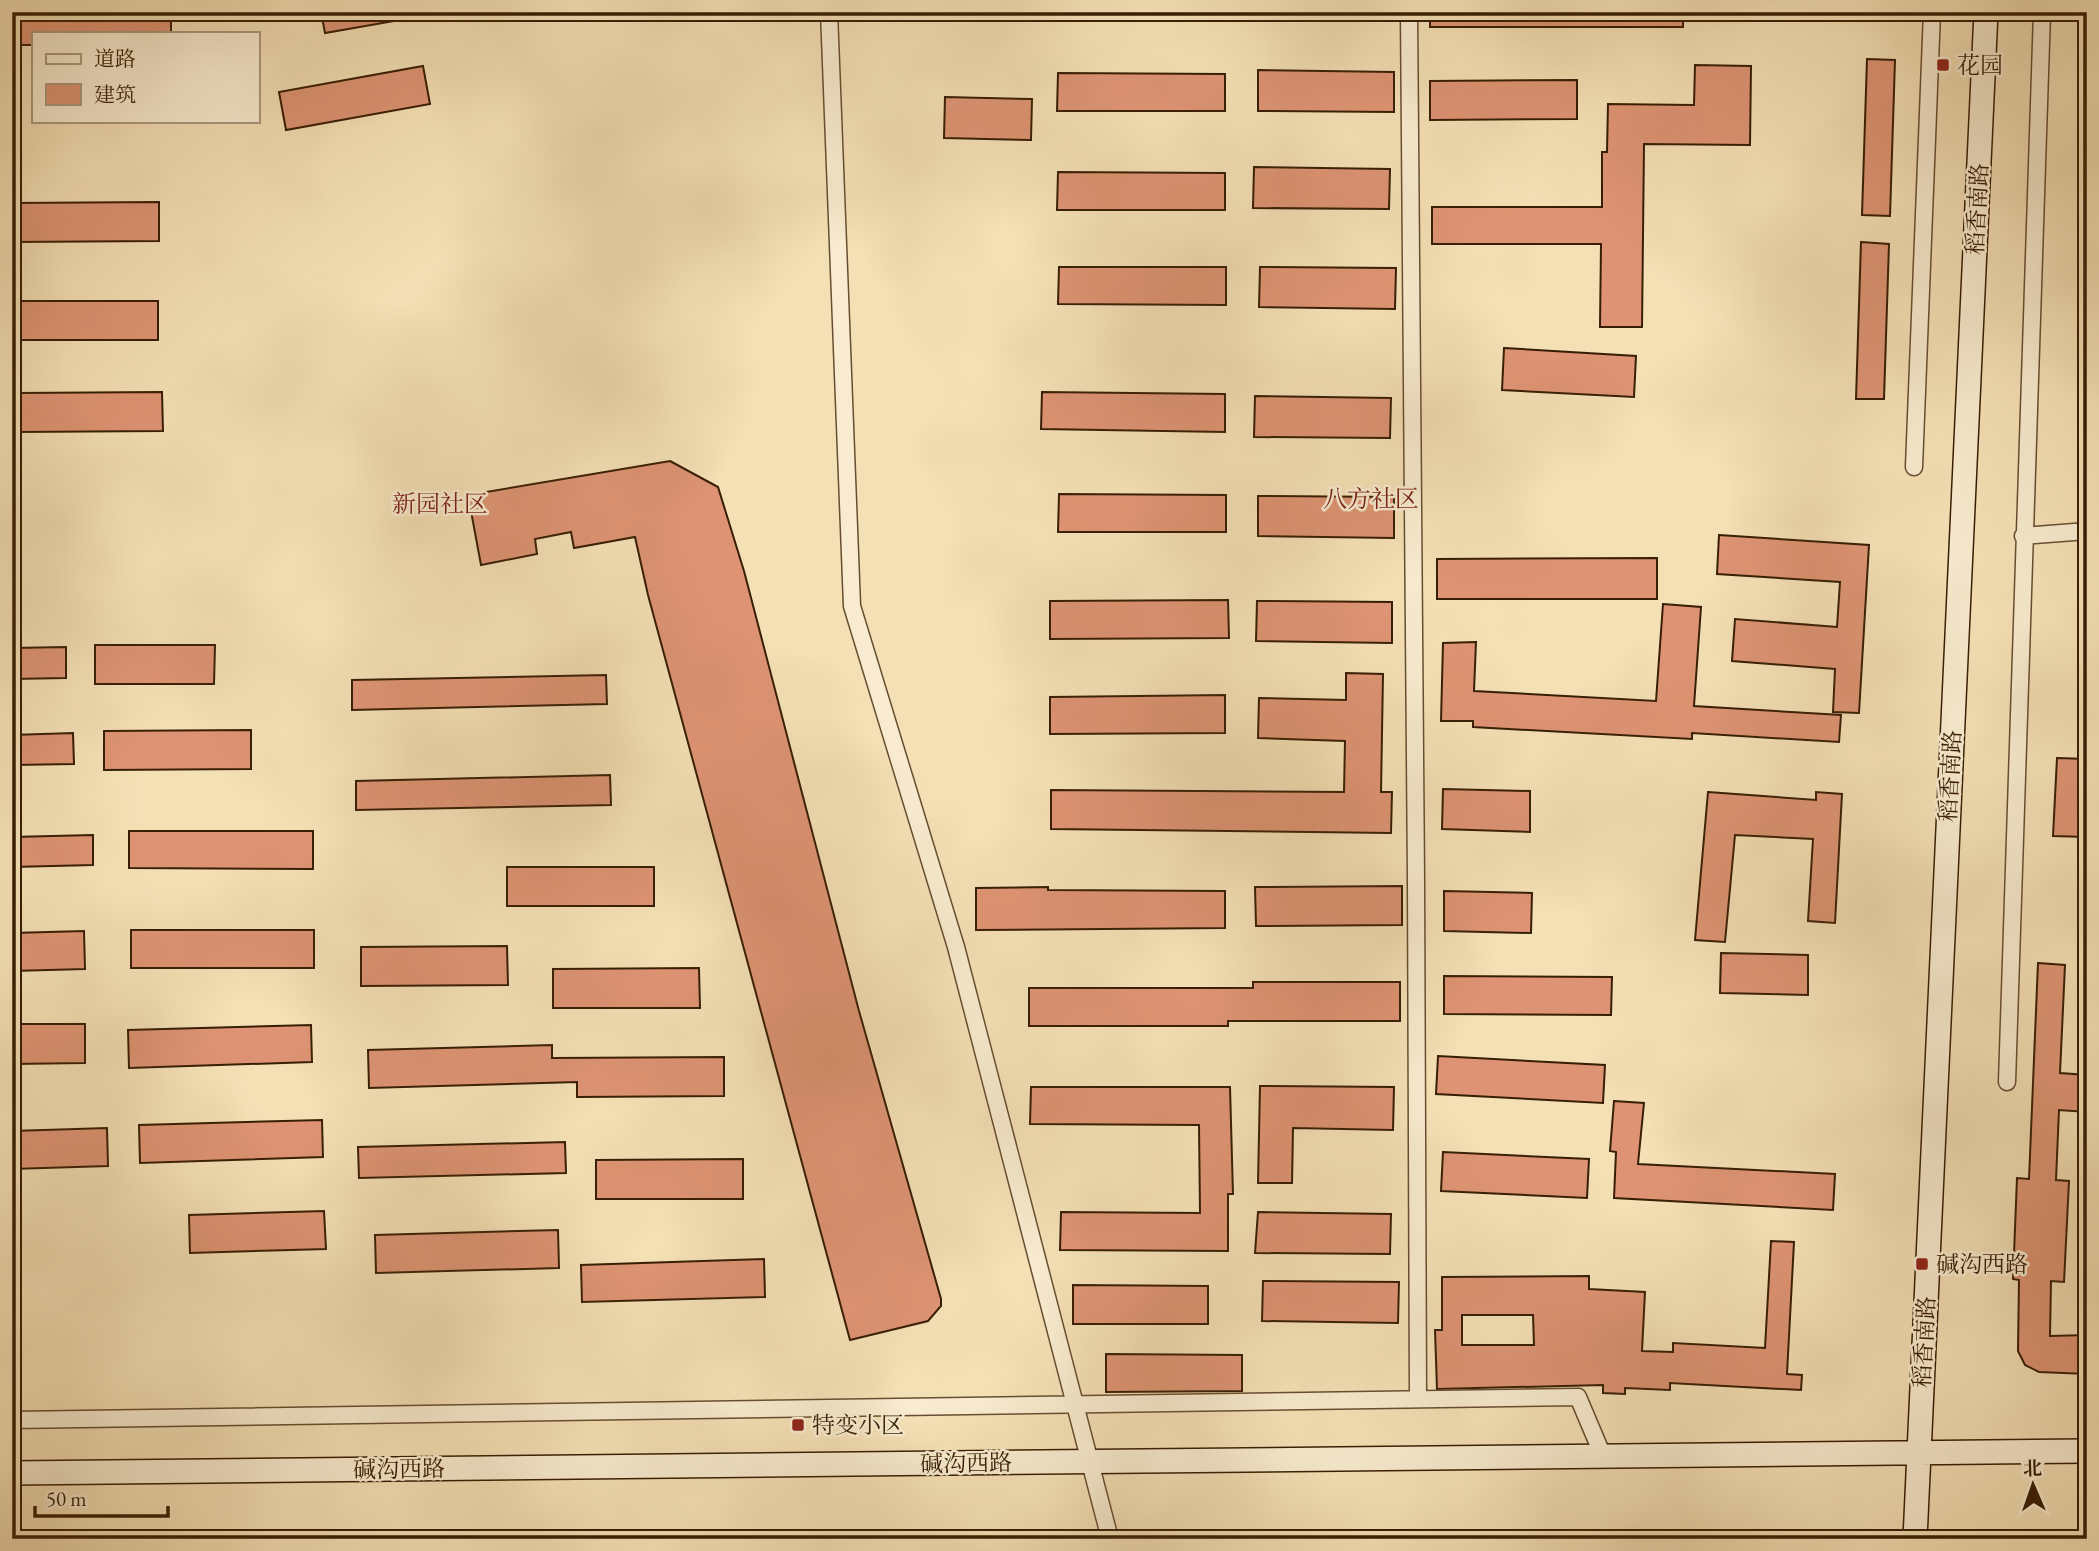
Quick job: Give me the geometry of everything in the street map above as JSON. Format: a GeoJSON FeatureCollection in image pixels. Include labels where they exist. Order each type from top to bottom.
{"type":"FeatureCollection","features":[{"type":"Feature","properties":{"kind":"street"},"geometry":{"type":"LineString","coordinates":[[829,12],[852,606],[956,947],[1110,1539]]}},
{"type":"Feature","properties":{"kind":"street"},"geometry":{"type":"LineString","coordinates":[[1409,12],[1418,1399]]}},
{"type":"Feature","properties":{"kind":"street"},"geometry":{"type":"LineString","coordinates":[[1914,467],[1932,12]]}},
{"type":"Feature","properties":{"kind":"street","name":"稻香南路"},"geometry":{"type":"LineString","coordinates":[[1915,1539],[1986,12]]}},
{"type":"Feature","properties":{"kind":"street"},"geometry":{"type":"LineString","coordinates":[[2007,1082],[2042,12]]}},
{"type":"Feature","properties":{"kind":"street"},"geometry":{"type":"LineString","coordinates":[[2024,536],[2087,531]]}},
{"type":"Feature","properties":{"kind":"street"},"geometry":{"type":"LineString","coordinates":[[12,1420],[1578,1397],[1604,1457]]}},
{"type":"Feature","properties":{"kind":"street","name":"碱沟西路"},"geometry":{"type":"LineString","coordinates":[[12,1473],[2087,1451]]}},
{"type":"Feature","properties":{"kind":"building"},"geometry":{"type":"Polygon","coordinates":[[[12,12],[171,12],[171,32],[32,32],[32,45],[12,45],[12,12]]]}},
{"type":"Feature","properties":{"kind":"building"},"geometry":{"type":"Polygon","coordinates":[[[321,12],[399,12],[400,20],[325,33],[321,12]]]}},
{"type":"Feature","properties":{"kind":"building"},"geometry":{"type":"Polygon","coordinates":[[[1430,12],[1683,12],[1683,27],[1430,27],[1430,12]]]}},
{"type":"Feature","properties":{"kind":"building"},"geometry":{"type":"Polygon","coordinates":[[[1867,59],[1895,60],[1890,216],[1862,215],[1867,59]]]}},
{"type":"Feature","properties":{"kind":"building"},"geometry":{"type":"Polygon","coordinates":[[[1695,65],[1751,66],[1750,145],[1644,144],[1642,327],[1600,327],[1601,244],[1432,244],[1432,207],[1602,207],[1602,152],[1607,152],[1608,104],[1694,105],[1695,65]]]}},
{"type":"Feature","properties":{"kind":"building"},"geometry":{"type":"Polygon","coordinates":[[[423,66],[430,104],[286,130],[279,92],[423,66]]]}},
{"type":"Feature","properties":{"kind":"building"},"geometry":{"type":"Polygon","coordinates":[[[1258,70],[1394,72],[1394,112],[1258,111],[1258,70]]]}},
{"type":"Feature","properties":{"kind":"building"},"geometry":{"type":"Polygon","coordinates":[[[1058,73],[1225,74],[1225,111],[1057,111],[1058,73]]]}},
{"type":"Feature","properties":{"kind":"building"},"geometry":{"type":"Polygon","coordinates":[[[1577,80],[1577,119],[1430,120],[1430,81],[1577,80]]]}},
{"type":"Feature","properties":{"kind":"building"},"geometry":{"type":"Polygon","coordinates":[[[945,97],[1032,99],[1031,140],[944,138],[945,97]]]}},
{"type":"Feature","properties":{"kind":"building"},"geometry":{"type":"Polygon","coordinates":[[[1254,167],[1390,169],[1389,209],[1253,208],[1254,167]]]}},
{"type":"Feature","properties":{"kind":"building"},"geometry":{"type":"Polygon","coordinates":[[[1058,172],[1225,173],[1225,210],[1057,210],[1058,172]]]}},
{"type":"Feature","properties":{"kind":"building"},"geometry":{"type":"Polygon","coordinates":[[[159,202],[159,241],[12,242],[12,203],[159,202]]]}},
{"type":"Feature","properties":{"kind":"building"},"geometry":{"type":"Polygon","coordinates":[[[1861,242],[1889,244],[1884,399],[1856,399],[1861,242]]]}},
{"type":"Feature","properties":{"kind":"building"},"geometry":{"type":"Polygon","coordinates":[[[1059,267],[1226,267],[1226,305],[1058,304],[1059,267]]]}},
{"type":"Feature","properties":{"kind":"building"},"geometry":{"type":"Polygon","coordinates":[[[1260,267],[1396,268],[1395,309],[1259,307],[1260,267]]]}},
{"type":"Feature","properties":{"kind":"building"},"geometry":{"type":"Polygon","coordinates":[[[12,301],[158,301],[158,340],[12,340],[12,301]]]}},
{"type":"Feature","properties":{"kind":"building"},"geometry":{"type":"Polygon","coordinates":[[[1504,348],[1636,356],[1634,397],[1502,390],[1504,348]]]}},
{"type":"Feature","properties":{"kind":"building"},"geometry":{"type":"Polygon","coordinates":[[[162,392],[163,431],[16,432],[16,393],[162,392]]]}},
{"type":"Feature","properties":{"kind":"building"},"geometry":{"type":"Polygon","coordinates":[[[1042,392],[1225,394],[1225,432],[1041,429],[1042,392]]]}},
{"type":"Feature","properties":{"kind":"building"},"geometry":{"type":"Polygon","coordinates":[[[1255,396],[1391,398],[1390,438],[1254,437],[1255,396]]]}},
{"type":"Feature","properties":{"kind":"building"},"geometry":{"type":"Polygon","coordinates":[[[670,461],[718,487],[744,571],[859,1011],[941,1299],[941,1306],[928,1321],[850,1340],[648,595],[635,537],[574,548],[571,532],[535,539],[537,554],[481,565],[468,495],[670,461]]]}},
{"type":"Feature","properties":{"kind":"building"},"geometry":{"type":"Polygon","coordinates":[[[1059,494],[1226,495],[1226,532],[1058,532],[1059,494]]]}},
{"type":"Feature","properties":{"kind":"building"},"geometry":{"type":"Polygon","coordinates":[[[1258,496],[1394,497],[1394,538],[1258,536],[1258,496]]]}},
{"type":"Feature","properties":{"kind":"building"},"geometry":{"type":"Polygon","coordinates":[[[1719,535],[1869,545],[1859,713],[1833,712],[1835,669],[1732,661],[1735,619],[1837,627],[1840,582],[1717,574],[1719,535]]]}},
{"type":"Feature","properties":{"kind":"building"},"geometry":{"type":"Polygon","coordinates":[[[1657,558],[1657,599],[1437,599],[1437,559],[1657,558]]]}},
{"type":"Feature","properties":{"kind":"building"},"geometry":{"type":"Polygon","coordinates":[[[1228,600],[1229,638],[1050,639],[1050,601],[1228,600]]]}},
{"type":"Feature","properties":{"kind":"building"},"geometry":{"type":"Polygon","coordinates":[[[1257,601],[1392,602],[1392,643],[1256,641],[1257,601]]]}},
{"type":"Feature","properties":{"kind":"building"},"geometry":{"type":"Polygon","coordinates":[[[1663,604],[1701,607],[1694,706],[1841,715],[1839,742],[1692,733],[1692,739],[1473,727],[1473,721],[1441,721],[1443,643],[1476,642],[1474,691],[1656,701],[1663,604]]]}},
{"type":"Feature","properties":{"kind":"building"},"geometry":{"type":"Polygon","coordinates":[[[95,645],[215,645],[214,684],[95,684],[95,645]]]}},
{"type":"Feature","properties":{"kind":"building"},"geometry":{"type":"Polygon","coordinates":[[[66,647],[66,678],[12,679],[12,648],[66,647]]]}},
{"type":"Feature","properties":{"kind":"building"},"geometry":{"type":"Polygon","coordinates":[[[1346,673],[1383,674],[1381,792],[1392,792],[1391,833],[1051,829],[1051,790],[1344,792],[1345,741],[1258,738],[1259,698],[1346,700],[1346,673]]]}},
{"type":"Feature","properties":{"kind":"building"},"geometry":{"type":"Polygon","coordinates":[[[606,675],[607,704],[352,710],[352,680],[606,675]]]}},
{"type":"Feature","properties":{"kind":"building"},"geometry":{"type":"Polygon","coordinates":[[[1225,695],[1225,733],[1050,734],[1050,697],[1225,695]]]}},
{"type":"Feature","properties":{"kind":"building"},"geometry":{"type":"Polygon","coordinates":[[[251,730],[251,769],[104,770],[104,731],[251,730]]]}},
{"type":"Feature","properties":{"kind":"building"},"geometry":{"type":"Polygon","coordinates":[[[73,733],[74,764],[12,765],[12,735],[73,733]]]}},
{"type":"Feature","properties":{"kind":"building"},"geometry":{"type":"Polygon","coordinates":[[[2057,758],[2087,759],[2086,837],[2053,836],[2057,758]]]}},
{"type":"Feature","properties":{"kind":"building"},"geometry":{"type":"Polygon","coordinates":[[[610,775],[611,805],[356,810],[356,781],[610,775]]]}},
{"type":"Feature","properties":{"kind":"building"},"geometry":{"type":"Polygon","coordinates":[[[1443,789],[1530,791],[1530,832],[1442,829],[1443,789]]]}},
{"type":"Feature","properties":{"kind":"building"},"geometry":{"type":"Polygon","coordinates":[[[1708,792],[1816,800],[1816,792],[1842,794],[1835,923],[1808,921],[1813,839],[1735,835],[1725,942],[1695,940],[1708,792]]]}},
{"type":"Feature","properties":{"kind":"building"},"geometry":{"type":"Polygon","coordinates":[[[129,831],[313,831],[313,869],[129,868],[129,831]]]}},
{"type":"Feature","properties":{"kind":"building"},"geometry":{"type":"Polygon","coordinates":[[[93,835],[93,865],[12,867],[12,837],[93,835]]]}},
{"type":"Feature","properties":{"kind":"building"},"geometry":{"type":"Polygon","coordinates":[[[507,867],[654,867],[654,906],[507,906],[507,867]]]}},
{"type":"Feature","properties":{"kind":"building"},"geometry":{"type":"Polygon","coordinates":[[[1402,886],[1402,925],[1256,926],[1255,887],[1402,886]]]}},
{"type":"Feature","properties":{"kind":"building"},"geometry":{"type":"Polygon","coordinates":[[[1048,887],[1048,890],[1225,891],[1225,928],[976,930],[976,888],[1048,887]]]}},
{"type":"Feature","properties":{"kind":"building"},"geometry":{"type":"Polygon","coordinates":[[[1444,891],[1532,893],[1531,933],[1444,931],[1444,891]]]}},
{"type":"Feature","properties":{"kind":"building"},"geometry":{"type":"Polygon","coordinates":[[[131,930],[314,930],[314,968],[131,968],[131,930]]]}},
{"type":"Feature","properties":{"kind":"building"},"geometry":{"type":"Polygon","coordinates":[[[84,931],[85,969],[12,971],[12,933],[84,931]]]}},
{"type":"Feature","properties":{"kind":"building"},"geometry":{"type":"Polygon","coordinates":[[[507,946],[508,985],[361,986],[361,947],[507,946]]]}},
{"type":"Feature","properties":{"kind":"building"},"geometry":{"type":"Polygon","coordinates":[[[1721,953],[1808,955],[1808,995],[1720,993],[1721,953]]]}},
{"type":"Feature","properties":{"kind":"building"},"geometry":{"type":"Polygon","coordinates":[[[2038,963],[2065,965],[2060,1073],[2087,1075],[2087,1112],[2059,1110],[2056,1180],[2069,1181],[2064,1282],[2051,1281],[2050,1336],[2087,1335],[2087,1374],[2039,1372],[2025,1365],[2018,1351],[2019,1280],[2013,1279],[2017,1178],[2029,1179],[2038,963]]]}},
{"type":"Feature","properties":{"kind":"building"},"geometry":{"type":"Polygon","coordinates":[[[699,968],[700,1008],[553,1008],[553,969],[699,968]]]}},
{"type":"Feature","properties":{"kind":"building"},"geometry":{"type":"Polygon","coordinates":[[[1444,976],[1612,977],[1611,1015],[1444,1014],[1444,976]]]}},
{"type":"Feature","properties":{"kind":"building"},"geometry":{"type":"Polygon","coordinates":[[[1253,982],[1400,982],[1400,1021],[1228,1021],[1228,1026],[1029,1026],[1029,988],[1253,988],[1253,982]]]}},
{"type":"Feature","properties":{"kind":"building"},"geometry":{"type":"Polygon","coordinates":[[[12,1024],[85,1024],[85,1063],[12,1064],[12,1024]]]}},
{"type":"Feature","properties":{"kind":"building"},"geometry":{"type":"Polygon","coordinates":[[[311,1025],[312,1062],[129,1068],[128,1030],[311,1025]]]}},
{"type":"Feature","properties":{"kind":"building"},"geometry":{"type":"Polygon","coordinates":[[[552,1045],[552,1058],[724,1057],[724,1096],[577,1097],[577,1082],[369,1088],[368,1050],[552,1045]]]}},
{"type":"Feature","properties":{"kind":"building"},"geometry":{"type":"Polygon","coordinates":[[[1438,1056],[1605,1065],[1603,1103],[1436,1094],[1438,1056]]]}},
{"type":"Feature","properties":{"kind":"building"},"geometry":{"type":"Polygon","coordinates":[[[1260,1086],[1394,1087],[1393,1130],[1293,1128],[1292,1183],[1258,1183],[1260,1086]]]}},
{"type":"Feature","properties":{"kind":"building"},"geometry":{"type":"Polygon","coordinates":[[[1031,1087],[1230,1087],[1233,1194],[1228,1194],[1228,1251],[1060,1250],[1061,1212],[1200,1213],[1199,1125],[1030,1124],[1031,1087]]]}},
{"type":"Feature","properties":{"kind":"building"},"geometry":{"type":"Polygon","coordinates":[[[1614,1101],[1644,1103],[1638,1164],[1835,1174],[1833,1210],[1614,1198],[1616,1152],[1610,1151],[1614,1101]]]}},
{"type":"Feature","properties":{"kind":"building"},"geometry":{"type":"Polygon","coordinates":[[[322,1120],[323,1157],[140,1163],[139,1125],[322,1120]]]}},
{"type":"Feature","properties":{"kind":"building"},"geometry":{"type":"Polygon","coordinates":[[[107,1128],[108,1166],[12,1169],[12,1131],[107,1128]]]}},
{"type":"Feature","properties":{"kind":"building"},"geometry":{"type":"Polygon","coordinates":[[[565,1142],[566,1173],[359,1178],[358,1147],[565,1142]]]}},
{"type":"Feature","properties":{"kind":"building"},"geometry":{"type":"Polygon","coordinates":[[[1443,1152],[1589,1159],[1587,1198],[1441,1191],[1443,1152]]]}},
{"type":"Feature","properties":{"kind":"building"},"geometry":{"type":"Polygon","coordinates":[[[743,1159],[743,1199],[596,1199],[596,1160],[743,1159]]]}},
{"type":"Feature","properties":{"kind":"building"},"geometry":{"type":"Polygon","coordinates":[[[324,1211],[326,1249],[190,1253],[189,1215],[324,1211]]]}},
{"type":"Feature","properties":{"kind":"building"},"geometry":{"type":"Polygon","coordinates":[[[1258,1212],[1391,1214],[1390,1254],[1255,1253],[1258,1212]]]}},
{"type":"Feature","properties":{"kind":"building"},"geometry":{"type":"Polygon","coordinates":[[[558,1230],[559,1268],[376,1273],[375,1235],[558,1230]]]}},
{"type":"Feature","properties":{"kind":"building"},"geometry":{"type":"Polygon","coordinates":[[[1771,1241],[1794,1242],[1787,1374],[1802,1375],[1801,1390],[1670,1383],[1670,1390],[1625,1388],[1625,1394],[1603,1393],[1603,1385],[1437,1389],[1435,1330],[1442,1330],[1442,1277],[1589,1276],[1589,1289],[1645,1292],[1642,1351],[1673,1352],[1673,1343],[1765,1348],[1771,1241]],[[1462,1315],[1462,1345],[1534,1345],[1533,1315],[1462,1315]]]}},
{"type":"Feature","properties":{"kind":"building"},"geometry":{"type":"Polygon","coordinates":[[[764,1259],[765,1297],[582,1302],[581,1265],[764,1259]]]}},
{"type":"Feature","properties":{"kind":"building"},"geometry":{"type":"Polygon","coordinates":[[[1263,1281],[1399,1282],[1398,1323],[1262,1321],[1263,1281]]]}},
{"type":"Feature","properties":{"kind":"building"},"geometry":{"type":"Polygon","coordinates":[[[1073,1285],[1208,1286],[1208,1324],[1073,1324],[1073,1285]]]}},
{"type":"Feature","properties":{"kind":"building"},"geometry":{"type":"Polygon","coordinates":[[[1106,1354],[1242,1355],[1242,1391],[1106,1392],[1106,1354]]]}},
{"type":"Feature","properties":{"kind":"place","name":"花园"},"geometry":{"type":"Point","coordinates":[1943,65]}},
{"type":"Feature","properties":{"kind":"place","name":"碱沟西路"},"geometry":{"type":"Point","coordinates":[1922,1264]}},
{"type":"Feature","properties":{"kind":"place","name":"特变小区"},"geometry":{"type":"Point","coordinates":[798,1425]}},
{"type":"Feature","properties":{"kind":"district","name":"八方社区"},"geometry":{"type":"Point","coordinates":[1371,499]}},
{"type":"Feature","properties":{"kind":"district","name":"新园社区"},"geometry":{"type":"Point","coordinates":[440,504]}}]}
